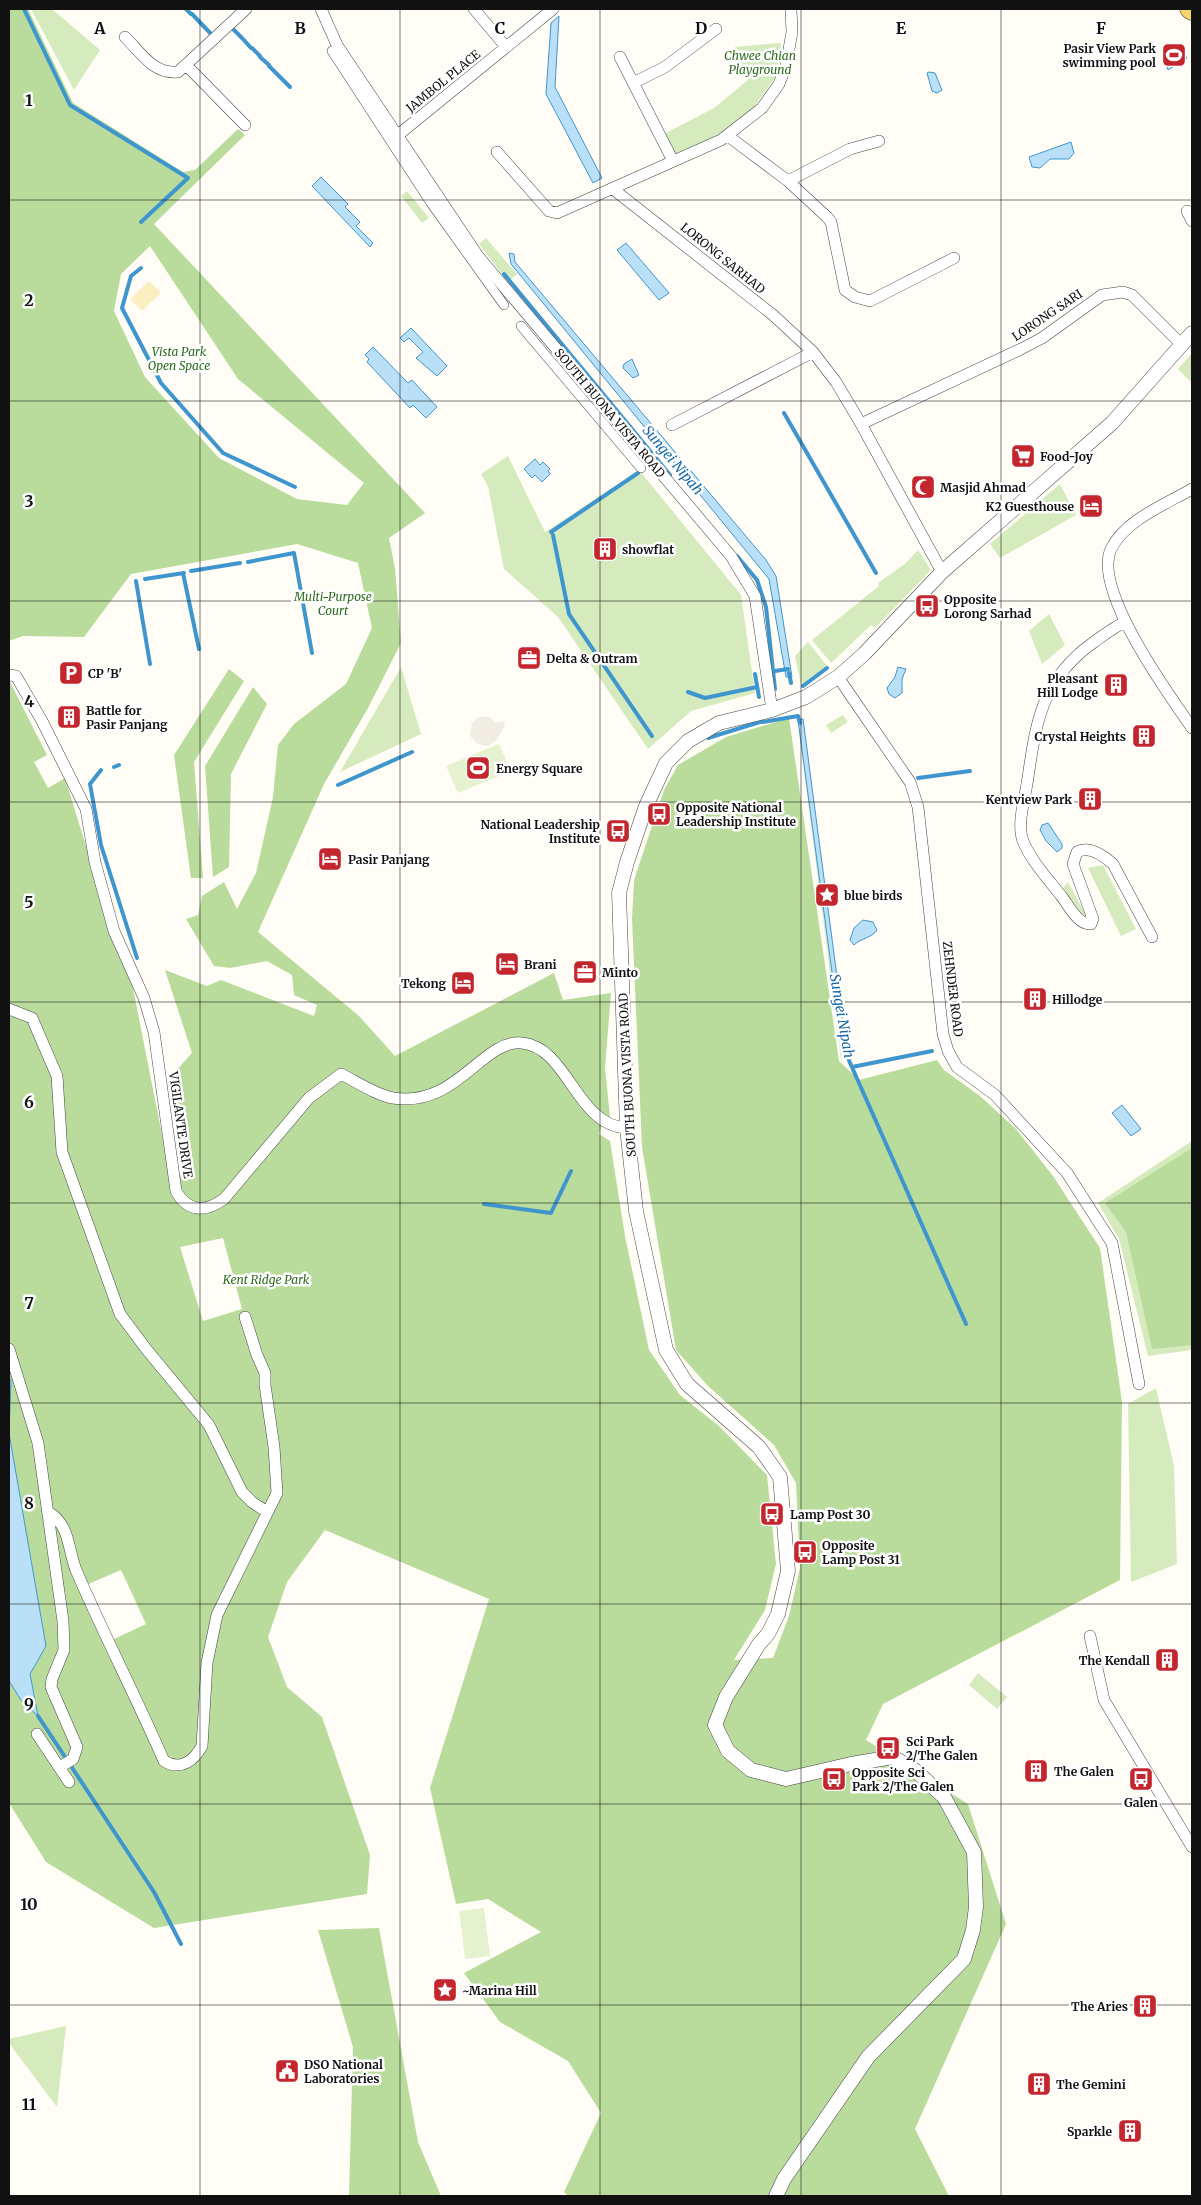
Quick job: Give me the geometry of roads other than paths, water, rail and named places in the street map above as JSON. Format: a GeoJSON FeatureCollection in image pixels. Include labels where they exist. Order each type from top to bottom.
{"type":"FeatureCollection","features":[{"type":"Feature","properties":{"kind":"street"},"geometry":{"type":"LineString","coordinates":[[125,37],[156,68],[166,73],[178,72],[246,9]]}},
{"type":"Feature","properties":{"kind":"street","name":"SOUTH BUONA VISTA ROAD"},"geometry":{"type":"LineString","coordinates":[[321,9],[337,45],[478,256],[731,556],[750,584],[754,596],[772,710]]}},
{"type":"Feature","properties":{"kind":"street"},"geometry":{"type":"LineString","coordinates":[[474,9],[506,47]]}},
{"type":"Feature","properties":{"kind":"street"},"geometry":{"type":"LineString","coordinates":[[497,152],[549,211],[557,213],[614,189],[728,136],[762,108],[778,84],[790,49],[790,9]]}},
{"type":"Feature","properties":{"kind":"street","name":"JAMBOL PLACE"},"geometry":{"type":"LineString","coordinates":[[398,135],[550,11]]}},
{"type":"Feature","properties":{"kind":"street"},"geometry":{"type":"LineString","coordinates":[[633,83],[665,67],[716,29]]}},
{"type":"Feature","properties":{"kind":"street"},"geometry":{"type":"LineString","coordinates":[[332,51],[431,203],[504,305]]}},
{"type":"Feature","properties":{"kind":"street"},"geometry":{"type":"LineString","coordinates":[[620,57],[673,161]]}},
{"type":"Feature","properties":{"kind":"street"},"geometry":{"type":"LineString","coordinates":[[186,65],[245,124]]}},
{"type":"Feature","properties":{"kind":"street"},"geometry":{"type":"LineString","coordinates":[[728,136],[788,181],[831,222],[844,290],[855,297],[870,301],[954,258]]}},
{"type":"Feature","properties":{"kind":"street"},"geometry":{"type":"LineString","coordinates":[[788,181],[850,149],[879,141]]}},
{"type":"Feature","properties":{"kind":"street","name":"LORONG SARHAD"},"geometry":{"type":"LineString","coordinates":[[614,189],[772,315],[813,352],[836,382],[861,424],[940,570]]}},
{"type":"Feature","properties":{"kind":"street","name":"LORONG SARI"},"geometry":{"type":"LineString","coordinates":[[861,424],[1022,350],[1102,295],[1123,292],[1132,295],[1181,344]]}},
{"type":"Feature","properties":{"kind":"street"},"geometry":{"type":"LineString","coordinates":[[521,326],[641,468]]}},
{"type":"Feature","properties":{"kind":"street","name":"SOUTH BUONA VISTA ROAD"},"geometry":{"type":"LineString","coordinates":[[776,2196],[799,2156],[868,2057],[964,1959],[973,1930],[976,1908],[974,1852],[944,1796],[916,1772],[893,1757],[850,1764],[786,1779],[751,1770],[728,1751],[715,1726],[726,1697],[759,1644],[768,1634],[778,1614],[788,1571],[780,1477],[759,1447],[686,1384],[666,1350],[636,1211],[627,1128],[619,893],[646,806],[666,763],[688,741],[719,723],[772,710],[806,697],[838,676],[864,654],[940,570],[1112,423],[1192,333]]}},
{"type":"Feature","properties":{"kind":"street"},"geometry":{"type":"LineString","coordinates":[[672,425],[813,352]]}},
{"type":"Feature","properties":{"kind":"street"},"geometry":{"type":"LineString","coordinates":[[1192,489],[1132,525],[1111,550],[1108,563],[1126,622],[1141,652],[1192,728]]}},
{"type":"Feature","properties":{"kind":"street"},"geometry":{"type":"LineString","coordinates":[[1126,622],[1069,661],[1044,704],[1032,741],[1022,816],[1023,839],[1032,856],[1081,922],[1088,925],[1091,924],[1092,919],[1073,864],[1074,857],[1077,852],[1085,849],[1105,856],[1113,864],[1152,937]]}},
{"type":"Feature","properties":{"kind":"street","name":"VIGILANTE DRIVE"},"geometry":{"type":"LineString","coordinates":[[9,675],[16,676],[32,703],[86,809],[95,862],[114,931],[144,998],[154,1032],[176,1191],[186,1204],[204,1209],[213,1207],[224,1199],[309,1098],[341,1074],[391,1098],[414,1100],[431,1096],[449,1087],[494,1052],[507,1045],[521,1043],[543,1052],[594,1113],[608,1125],[627,1128]]}},
{"type":"Feature","properties":{"kind":"street","name":"ZEHNDER ROAD"},"geometry":{"type":"LineString","coordinates":[[838,676],[896,759],[910,782],[915,799],[943,1034],[948,1051],[957,1067],[995,1094],[1067,1172],[1112,1243],[1139,1384]]}},
{"type":"Feature","properties":{"kind":"street"},"geometry":{"type":"LineString","coordinates":[[9,1009],[32,1018],[57,1076],[62,1152],[120,1314],[209,1425],[242,1492],[252,1502],[267,1512]]}},
{"type":"Feature","properties":{"kind":"street"},"geometry":{"type":"LineString","coordinates":[[50,1513],[63,1525],[72,1561],[164,1761],[180,1765],[193,1760],[202,1746],[208,1662],[217,1615],[277,1493],[274,1447],[268,1418],[265,1373],[245,1317]]}},
{"type":"Feature","properties":{"kind":"street"},"geometry":{"type":"LineString","coordinates":[[9,1349],[38,1443],[50,1513],[63,1621],[64,1650],[51,1687],[77,1747],[75,1755],[65,1764]]}},
{"type":"Feature","properties":{"kind":"street"},"geometry":{"type":"LineString","coordinates":[[1090,1636],[1104,1700],[1192,1847]]}},
{"type":"Feature","properties":{"kind":"street"},"geometry":{"type":"LineString","coordinates":[[36,1734],[65,1764],[69,1782]]}},
{"type":"Feature","properties":{"kind":"water"},"geometry":{"type":"Polygon","coordinates":[[[559,16],[555,87],[602,178],[593,183],[546,94],[551,23],[559,16]]]}},
{"type":"Feature","properties":{"kind":"water","name":"Pasir View Park swimming pool"},"geometry":{"type":"Polygon","coordinates":[[[1174,43],[1187,58],[1168,70],[1163,51],[1174,43]]]}},
{"type":"Feature","properties":{"kind":"water"},"geometry":{"type":"Polygon","coordinates":[[[927,73],[935,73],[942,90],[937,93],[932,91],[927,73]]]}},
{"type":"Feature","properties":{"kind":"water"},"geometry":{"type":"Polygon","coordinates":[[[1071,142],[1074,153],[1069,159],[1050,159],[1040,168],[1032,167],[1029,157],[1071,142]]]}},
{"type":"Feature","properties":{"kind":"water"},"geometry":{"type":"Polygon","coordinates":[[[321,177],[348,204],[345,207],[360,222],[356,226],[373,243],[370,247],[312,186],[321,177]]]}},
{"type":"Feature","properties":{"kind":"water"},"geometry":{"type":"Polygon","coordinates":[[[626,243],[669,293],[659,300],[617,250],[626,243]]]}},
{"type":"Feature","properties":{"kind":"water"},"geometry":{"type":"Polygon","coordinates":[[[509,253],[514,254],[515,262],[766,560],[776,576],[792,677],[786,677],[769,579],[511,264],[509,253]]]}},
{"type":"Feature","properties":{"kind":"water"},"geometry":{"type":"Polygon","coordinates":[[[411,328],[447,366],[437,376],[416,358],[423,352],[409,338],[404,342],[400,338],[411,328]]]}},
{"type":"Feature","properties":{"kind":"water"},"geometry":{"type":"Polygon","coordinates":[[[373,347],[408,383],[412,380],[437,407],[426,418],[413,405],[410,408],[367,362],[369,359],[365,355],[373,347]]]}},
{"type":"Feature","properties":{"kind":"water"},"geometry":{"type":"Polygon","coordinates":[[[632,359],[639,375],[633,378],[623,368],[624,364],[632,359]]]}},
{"type":"Feature","properties":{"kind":"water"},"geometry":{"type":"Polygon","coordinates":[[[535,459],[540,465],[543,462],[550,469],[548,471],[550,474],[542,482],[535,475],[532,478],[524,469],[535,459]]]}},
{"type":"Feature","properties":{"kind":"water"},"geometry":{"type":"Polygon","coordinates":[[[898,667],[906,669],[902,679],[902,693],[895,698],[889,694],[887,688],[895,677],[898,667]]]}},
{"type":"Feature","properties":{"kind":"water"},"geometry":{"type":"Polygon","coordinates":[[[803,719],[846,1045],[842,1046],[798,720],[803,719]]]}},
{"type":"Feature","properties":{"kind":"water"},"geometry":{"type":"Polygon","coordinates":[[[1048,823],[1062,844],[1062,848],[1057,852],[1046,841],[1040,830],[1042,825],[1048,823]]]}},
{"type":"Feature","properties":{"kind":"water"},"geometry":{"type":"Polygon","coordinates":[[[863,920],[873,922],[877,930],[854,945],[850,940],[854,928],[863,920]]]}},
{"type":"Feature","properties":{"kind":"water"},"geometry":{"type":"Polygon","coordinates":[[[1122,1105],[1141,1129],[1131,1136],[1112,1113],[1122,1105]]]}},
{"type":"Feature","properties":{"kind":"water"},"geometry":{"type":"Polygon","coordinates":[[[9,1379],[11,1380],[9,1433],[9,1379]]]}},
{"type":"Feature","properties":{"kind":"water"},"geometry":{"type":"Polygon","coordinates":[[[9,1433],[46,1646],[30,1674],[38,1716],[21,1700],[9,1681],[9,1433]]]}},
{"type":"Feature","properties":{"kind":"waterway"},"geometry":{"type":"LineString","coordinates":[[24,9],[70,105],[188,178],[141,222]]}},
{"type":"Feature","properties":{"kind":"waterway"},"geometry":{"type":"LineString","coordinates":[[186,9],[191,14]]}},
{"type":"Feature","properties":{"kind":"waterway"},"geometry":{"type":"LineString","coordinates":[[192,14],[213,36]]}},
{"type":"Feature","properties":{"kind":"waterway"},"geometry":{"type":"LineString","coordinates":[[232,28],[242,38]]}},
{"type":"Feature","properties":{"kind":"waterway"},"geometry":{"type":"LineString","coordinates":[[243,39],[251,48]]}},
{"type":"Feature","properties":{"kind":"waterway"},"geometry":{"type":"LineString","coordinates":[[252,48],[260,56]]}},
{"type":"Feature","properties":{"kind":"waterway"},"geometry":{"type":"LineString","coordinates":[[260,57],[269,65]]}},
{"type":"Feature","properties":{"kind":"waterway"},"geometry":{"type":"LineString","coordinates":[[269,66],[278,75]]}},
{"type":"Feature","properties":{"kind":"waterway"},"geometry":{"type":"LineString","coordinates":[[278,75],[290,87]]}},
{"type":"Feature","properties":{"kind":"waterway"},"geometry":{"type":"LineString","coordinates":[[141,268],[131,276],[122,308],[161,383],[223,453],[295,487]]}},
{"type":"Feature","properties":{"kind":"waterway"},"geometry":{"type":"LineString","coordinates":[[504,274],[670,475]]}},
{"type":"Feature","properties":{"kind":"waterway"},"geometry":{"type":"LineString","coordinates":[[784,413],[876,573]]}},
{"type":"Feature","properties":{"kind":"waterway"},"geometry":{"type":"LineString","coordinates":[[551,532],[638,473]]}},
{"type":"Feature","properties":{"kind":"waterway"},"geometry":{"type":"LineString","coordinates":[[553,535],[569,614],[652,736]]}},
{"type":"Feature","properties":{"kind":"waterway"},"geometry":{"type":"LineString","coordinates":[[248,562],[294,553],[312,653]]}},
{"type":"Feature","properties":{"kind":"waterway"},"geometry":{"type":"LineString","coordinates":[[737,556],[757,580],[766,607],[775,689]]}},
{"type":"Feature","properties":{"kind":"waterway"},"geometry":{"type":"LineString","coordinates":[[191,571],[240,563]]}},
{"type":"Feature","properties":{"kind":"waterway"},"geometry":{"type":"LineString","coordinates":[[183,573],[199,649]]}},
{"type":"Feature","properties":{"kind":"waterway"},"geometry":{"type":"LineString","coordinates":[[145,579],[184,573]]}},
{"type":"Feature","properties":{"kind":"waterway"},"geometry":{"type":"LineString","coordinates":[[136,581],[150,664]]}},
{"type":"Feature","properties":{"kind":"waterway"},"geometry":{"type":"LineString","coordinates":[[803,686],[827,668]]}},
{"type":"Feature","properties":{"kind":"waterway"},"geometry":{"type":"LineString","coordinates":[[775,671],[788,669]]}},
{"type":"Feature","properties":{"kind":"waterway","name":"Sungei Nipah"},"geometry":{"type":"LineString","coordinates":[[789,673],[791,683]]}},
{"type":"Feature","properties":{"kind":"waterway"},"geometry":{"type":"LineString","coordinates":[[755,674],[759,697]]}},
{"type":"Feature","properties":{"kind":"waterway"},"geometry":{"type":"LineString","coordinates":[[688,692],[705,698],[757,687]]}},
{"type":"Feature","properties":{"kind":"waterway"},"geometry":{"type":"LineString","coordinates":[[763,722],[798,716],[800,723]]}},
{"type":"Feature","properties":{"kind":"waterway"},"geometry":{"type":"LineString","coordinates":[[708,738],[763,721]]}},
{"type":"Feature","properties":{"kind":"waterway"},"geometry":{"type":"LineString","coordinates":[[338,785],[412,752]]}},
{"type":"Feature","properties":{"kind":"waterway"},"geometry":{"type":"LineString","coordinates":[[114,767],[119,765]]}},
{"type":"Feature","properties":{"kind":"waterway"},"geometry":{"type":"LineString","coordinates":[[101,770],[90,784],[101,845],[137,958]]}},
{"type":"Feature","properties":{"kind":"waterway"},"geometry":{"type":"LineString","coordinates":[[918,778],[970,771]]}},
{"type":"Feature","properties":{"kind":"waterway","name":"Sungei Nipah"},"geometry":{"type":"LineString","coordinates":[[845,1042],[847,1056],[966,1324]]}},
{"type":"Feature","properties":{"kind":"waterway"},"geometry":{"type":"LineString","coordinates":[[852,1067],[932,1051]]}},
{"type":"Feature","properties":{"kind":"waterway"},"geometry":{"type":"LineString","coordinates":[[484,1204],[551,1213],[571,1171]]}},
{"type":"Feature","properties":{"kind":"waterway"},"geometry":{"type":"LineString","coordinates":[[38,1716],[154,1892],[181,1944]]}},
{"type":"Feature","properties":{"kind":"place","name":"Pasir View Park swimming pool"},"geometry":{"type":"Point","coordinates":[1174,55]}},
{"type":"Feature","properties":{"kind":"place","name":"Food-Joy"},"geometry":{"type":"Point","coordinates":[1023,456]}},
{"type":"Feature","properties":{"kind":"place","name":"Masjid Ahmad"},"geometry":{"type":"Point","coordinates":[923,487]}},
{"type":"Feature","properties":{"kind":"place","name":"K2 Guesthouse"},"geometry":{"type":"Point","coordinates":[1091,506]}},
{"type":"Feature","properties":{"kind":"place","name":"showflat"},"geometry":{"type":"Point","coordinates":[605,549]}},
{"type":"Feature","properties":{"kind":"place","name":"Opposite Lorong Sarhad"},"geometry":{"type":"Point","coordinates":[927,606]}},
{"type":"Feature","properties":{"kind":"place","name":"Delta & Outram"},"geometry":{"type":"Point","coordinates":[529,658]}},
{"type":"Feature","properties":{"kind":"place","name":"CP 'B'"},"geometry":{"type":"Point","coordinates":[71,673]}},
{"type":"Feature","properties":{"kind":"place","name":"Pleasant Hill Lodge"},"geometry":{"type":"Point","coordinates":[1116,685]}},
{"type":"Feature","properties":{"kind":"place","name":"Battle for Pasir Panjang"},"geometry":{"type":"Point","coordinates":[69,717]}},
{"type":"Feature","properties":{"kind":"place","name":"Crystal Heights"},"geometry":{"type":"Point","coordinates":[1144,736]}},
{"type":"Feature","properties":{"kind":"place","name":"Energy Square"},"geometry":{"type":"Point","coordinates":[478,768]}},
{"type":"Feature","properties":{"kind":"place","name":"Kentview Park"},"geometry":{"type":"Point","coordinates":[1090,799]}},
{"type":"Feature","properties":{"kind":"place","name":"Opposite National Leadership Institute"},"geometry":{"type":"Point","coordinates":[659,814]}},
{"type":"Feature","properties":{"kind":"place","name":"National Leadership Institute"},"geometry":{"type":"Point","coordinates":[618,831]}},
{"type":"Feature","properties":{"kind":"place","name":"Pasir Panjang"},"geometry":{"type":"Point","coordinates":[330,859]}},
{"type":"Feature","properties":{"kind":"place","name":"blue birds"},"geometry":{"type":"Point","coordinates":[827,895]}},
{"type":"Feature","properties":{"kind":"place","name":"Brani"},"geometry":{"type":"Point","coordinates":[507,964]}},
{"type":"Feature","properties":{"kind":"place","name":"Minto"},"geometry":{"type":"Point","coordinates":[585,972]}},
{"type":"Feature","properties":{"kind":"place","name":"Tekong"},"geometry":{"type":"Point","coordinates":[463,983]}},
{"type":"Feature","properties":{"kind":"place","name":"Hillodge"},"geometry":{"type":"Point","coordinates":[1035,999]}},
{"type":"Feature","properties":{"kind":"place","name":"Lamp Post 30"},"geometry":{"type":"Point","coordinates":[772,1514]}},
{"type":"Feature","properties":{"kind":"place","name":"Opposite Lamp Post 31"},"geometry":{"type":"Point","coordinates":[805,1552]}},
{"type":"Feature","properties":{"kind":"place","name":"The Kendall"},"geometry":{"type":"Point","coordinates":[1167,1660]}},
{"type":"Feature","properties":{"kind":"place","name":"Sci Park 2/The Galen"},"geometry":{"type":"Point","coordinates":[888,1748]}},
{"type":"Feature","properties":{"kind":"place","name":"The Galen"},"geometry":{"type":"Point","coordinates":[1036,1771]}},
{"type":"Feature","properties":{"kind":"place","name":"Opposite Sci Park 2/The Galen"},"geometry":{"type":"Point","coordinates":[834,1779]}},
{"type":"Feature","properties":{"kind":"place","name":"Galen"},"geometry":{"type":"Point","coordinates":[1141,1779]}},
{"type":"Feature","properties":{"kind":"place","name":"~Marina Hill"},"geometry":{"type":"Point","coordinates":[445,1990]}},
{"type":"Feature","properties":{"kind":"place","name":"The Aries"},"geometry":{"type":"Point","coordinates":[1145,2006]}},
{"type":"Feature","properties":{"kind":"place","name":"DSO National Laboratories"},"geometry":{"type":"Point","coordinates":[287,2071]}},
{"type":"Feature","properties":{"kind":"place","name":"The Gemini"},"geometry":{"type":"Point","coordinates":[1039,2084]}},
{"type":"Feature","properties":{"kind":"place","name":"Sparkle"},"geometry":{"type":"Point","coordinates":[1130,2131]}},
{"type":"Feature","properties":{"kind":"park label","name":"Chwee Chian Playground"},"geometry":{"type":"Point","coordinates":[760,62]}},
{"type":"Feature","properties":{"kind":"park label","name":"Vista Park Open Space"},"geometry":{"type":"Point","coordinates":[179,358]}},
{"type":"Feature","properties":{"kind":"park label","name":"Multi-Purpose Court"},"geometry":{"type":"Point","coordinates":[333,603]}},
{"type":"Feature","properties":{"kind":"park label","name":"Kent Ridge Park"},"geometry":{"type":"Point","coordinates":[266,1279]}}]}
